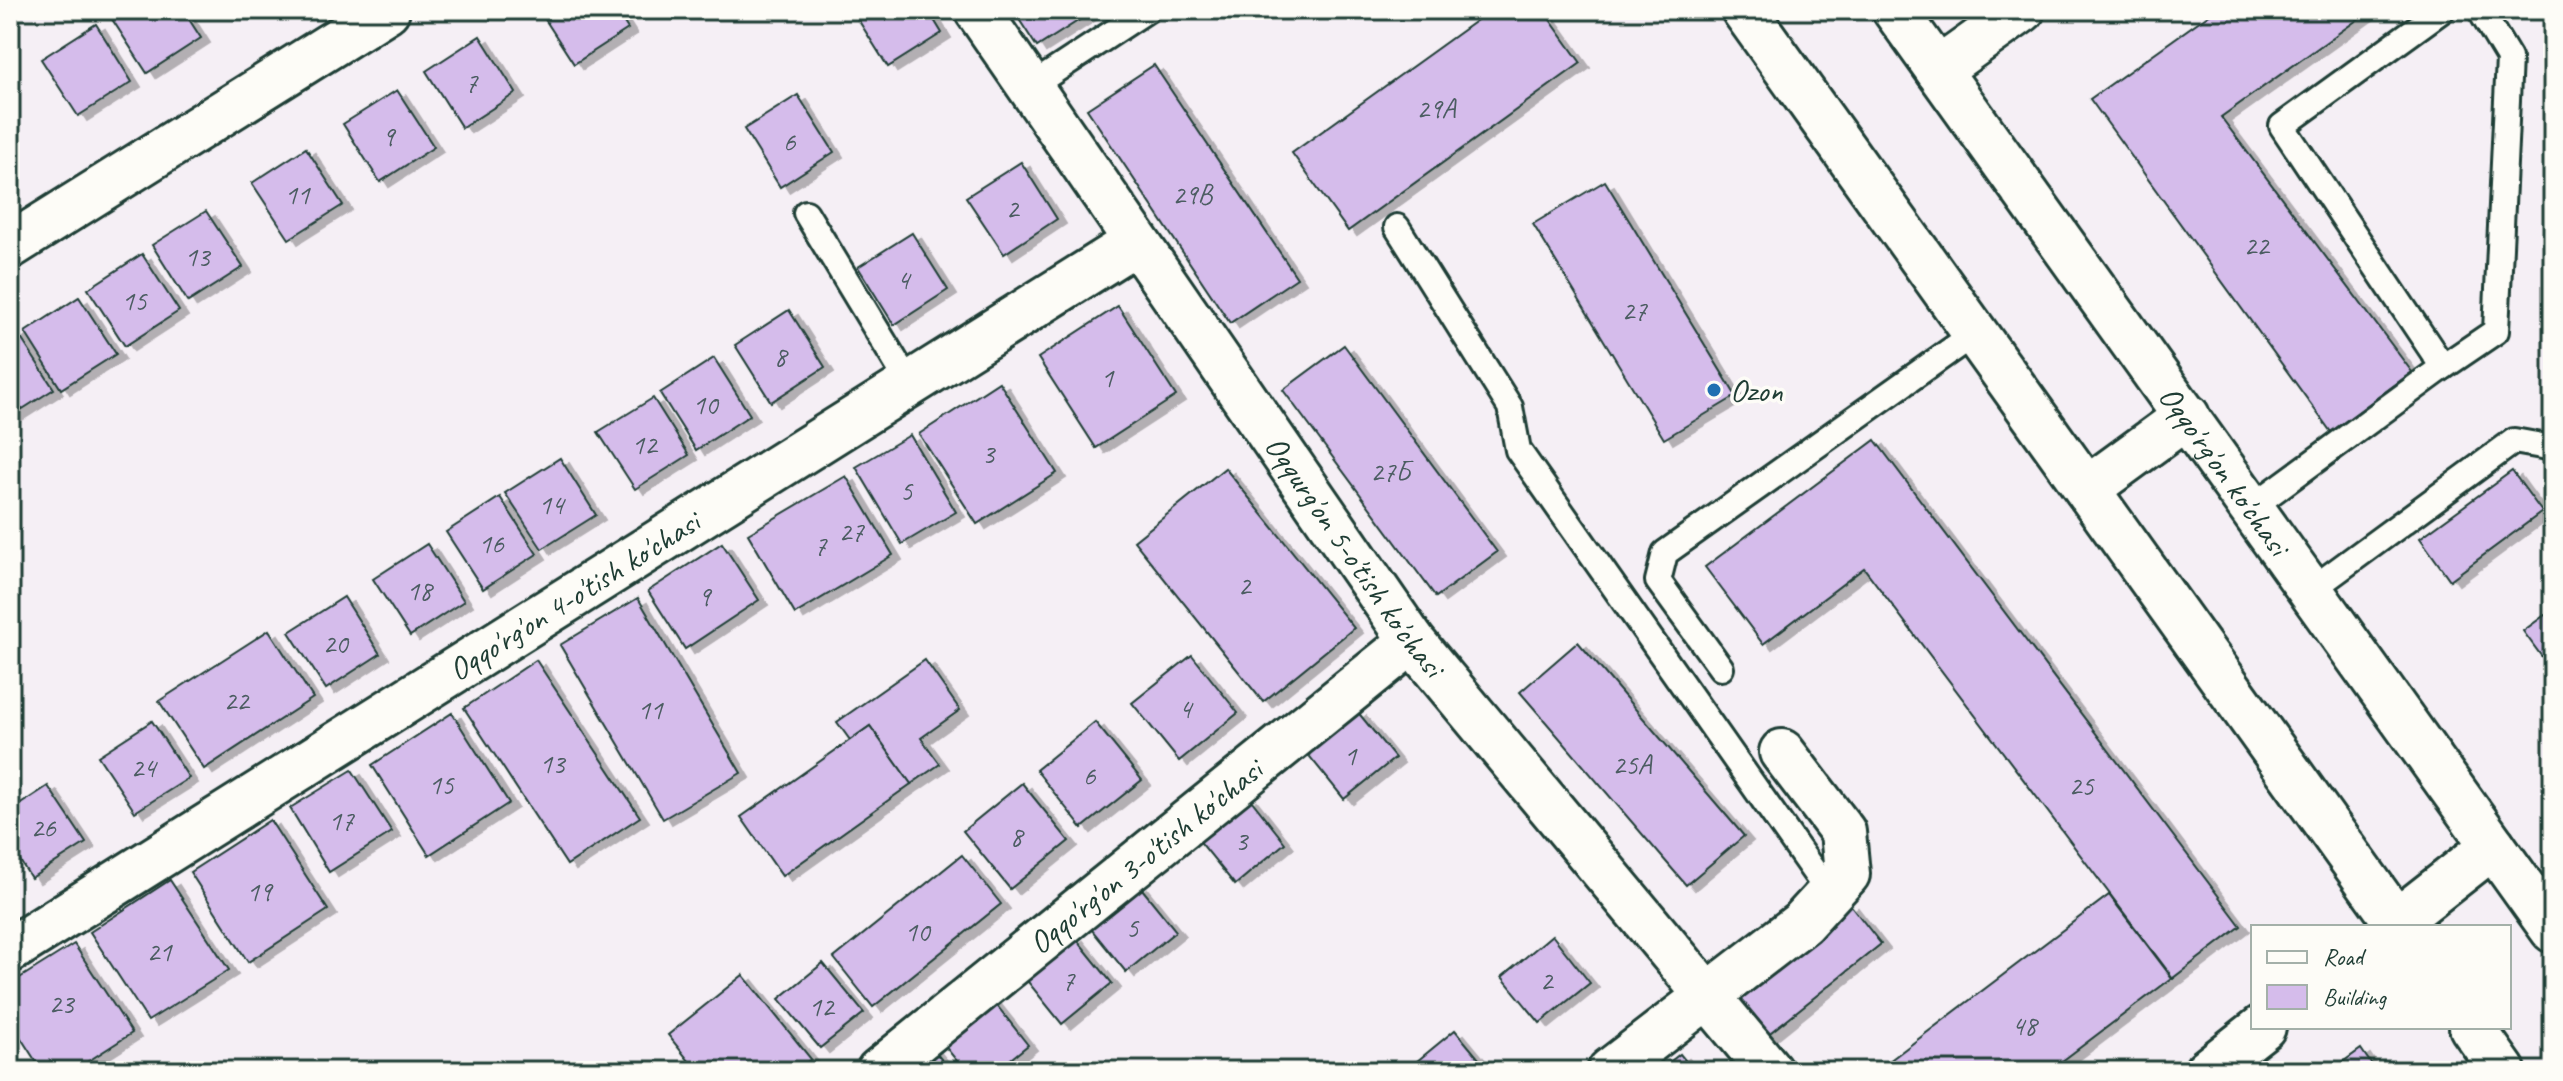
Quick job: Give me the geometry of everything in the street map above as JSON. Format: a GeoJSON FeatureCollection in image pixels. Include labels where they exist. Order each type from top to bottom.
{"type":"FeatureCollection","features":[{"type":"Feature","properties":{"kind":"street"},"geometry":{"type":"LineString","coordinates":[[10,246],[387,10]]}},
{"type":"Feature","properties":{"kind":"street","name":"Oqqurg'on 5-o'tish ko'chasi"},"geometry":{"type":"LineString","coordinates":[[977,10],[1412,641],[1770,1071]]}},
{"type":"Feature","properties":{"kind":"street"},"geometry":{"type":"LineString","coordinates":[[1744,10],[2395,925],[2493,846]]}},
{"type":"Feature","properties":{"kind":"street","name":"Oqqo'rg'on ko'chasi"},"geometry":{"type":"LineString","coordinates":[[1895,10],[2553,930]]}},
{"type":"Feature","properties":{"kind":"street"},"geometry":{"type":"LineString","coordinates":[[1938,70],[2022,10]]}},
{"type":"Feature","properties":{"kind":"street","name":"Oqqo'rg'on 4-o'tish ko'chasi"},"geometry":{"type":"LineString","coordinates":[[10,950],[1136,242]]}},
{"type":"Feature","properties":{"kind":"street"},"geometry":{"type":"LineString","coordinates":[[2087,489],[2187,416]]}},
{"type":"Feature","properties":{"kind":"street","name":"Oqqo'rg'on 3-o'tish ko'chasi"},"geometry":{"type":"LineString","coordinates":[[879,1071],[1412,641]]}},
{"type":"Feature","properties":{"kind":"street"},"geometry":{"type":"LineString","coordinates":[[1610,1071],[1802,923],[1847,874],[1843,832],[1782,752]]}},
{"type":"Feature","properties":{"kind":"street"},"geometry":{"type":"LineString","coordinates":[[2207,1071],[2260,1029]]}},
{"type":"Feature","properties":{"kind":"street"},"geometry":{"type":"LineString","coordinates":[[2473,1029],[2503,1071]]}},
{"type":"Feature","properties":{"kind":"lane"},"geometry":{"type":"LineString","coordinates":[[1030,87],[1147,10]]}},
{"type":"Feature","properties":{"kind":"lane"},"geometry":{"type":"LineString","coordinates":[[2442,10],[2282,126],[2443,367]]}},
{"type":"Feature","properties":{"kind":"lane"},"geometry":{"type":"LineString","coordinates":[[2252,507],[2496,331],[2509,58],[2480,10]]}},
{"type":"Feature","properties":{"kind":"lane"},"geometry":{"type":"LineString","coordinates":[[806,213],[910,385]]}},
{"type":"Feature","properties":{"kind":"lane"},"geometry":{"type":"LineString","coordinates":[[1397,227],[1510,407],[1518,450],[1829,893]]}},
{"type":"Feature","properties":{"kind":"lane"},"geometry":{"type":"LineString","coordinates":[[1721,668],[1658,581],[1665,553],[1975,333]]}},
{"type":"Feature","properties":{"kind":"lane"},"geometry":{"type":"LineString","coordinates":[[2311,590],[2514,441],[2553,448]]}},
{"type":"Feature","properties":{"kind":"building"},"geometry":{"type":"Polygon","coordinates":[[[120,10],[183,10],[201,38],[147,73],[110,16],[120,10]]]}},
{"type":"Feature","properties":{"kind":"building"},"geometry":{"type":"Polygon","coordinates":[[[539,10],[616,10],[628,29],[574,64],[539,10]]]}},
{"type":"Feature","properties":{"kind":"building"},"geometry":{"type":"Polygon","coordinates":[[[852,10],[928,10],[942,33],[888,67],[852,10]]]}},
{"type":"Feature","properties":{"kind":"building"},"geometry":{"type":"Polygon","coordinates":[[[1013,10],[1095,10],[1037,47],[1013,10]]]}},
{"type":"Feature","properties":{"kind":"building"},"geometry":{"type":"Polygon","coordinates":[[[1491,10],[1543,10],[1581,63],[1348,231],[1292,153],[1491,10]]]}},
{"type":"Feature","properties":{"kind":"building"},"geometry":{"type":"Polygon","coordinates":[[[2215,10],[2371,10],[2221,117],[2412,372],[2331,432],[2090,99],[2215,10]]]}},
{"type":"Feature","properties":{"kind":"building"},"geometry":{"type":"Polygon","coordinates":[[[96,24],[132,82],[78,116],[41,59],[96,24]]]}},
{"type":"Feature","properties":{"kind":"building"},"geometry":{"type":"Polygon","coordinates":[[[480,36],[516,93],[462,128],[426,71],[480,36]]]}},
{"type":"Feature","properties":{"kind":"building"},"geometry":{"type":"Polygon","coordinates":[[[1154,65],[1297,278],[1230,323],[1087,109],[1154,65]]]}},
{"type":"Feature","properties":{"kind":"building"},"geometry":{"type":"Polygon","coordinates":[[[397,90],[434,147],[380,182],[343,124],[397,90]]]}},
{"type":"Feature","properties":{"kind":"building"},"geometry":{"type":"Polygon","coordinates":[[[798,95],[834,152],[780,187],[744,129],[798,95]]]}},
{"type":"Feature","properties":{"kind":"building"},"geometry":{"type":"Polygon","coordinates":[[[306,148],[343,205],[289,239],[252,183],[306,148]]]}},
{"type":"Feature","properties":{"kind":"building"},"geometry":{"type":"Polygon","coordinates":[[[1021,162],[1057,219],[1004,254],[966,197],[1021,162]]]}},
{"type":"Feature","properties":{"kind":"building"},"geometry":{"type":"Polygon","coordinates":[[[1605,181],[1736,396],[1664,439],[1533,224],[1605,181]]]}},
{"type":"Feature","properties":{"kind":"building"},"geometry":{"type":"Polygon","coordinates":[[[206,211],[243,267],[188,302],[152,245],[206,211]]]}},
{"type":"Feature","properties":{"kind":"building"},"geometry":{"type":"Polygon","coordinates":[[[912,233],[948,290],[894,325],[858,267],[912,233]]]}},
{"type":"Feature","properties":{"kind":"building"},"geometry":{"type":"Polygon","coordinates":[[[142,254],[179,311],[125,346],[88,289],[142,254]]]}},
{"type":"Feature","properties":{"kind":"building"},"geometry":{"type":"Polygon","coordinates":[[[79,297],[116,354],[61,389],[25,332],[79,297]]]}},
{"type":"Feature","properties":{"kind":"building"},"geometry":{"type":"Polygon","coordinates":[[[1118,306],[1176,396],[1096,448],[1038,358],[1118,306]]]}},
{"type":"Feature","properties":{"kind":"building"},"geometry":{"type":"Polygon","coordinates":[[[789,310],[825,367],[771,402],[735,345],[789,310]]]}},
{"type":"Feature","properties":{"kind":"building"},"geometry":{"type":"Polygon","coordinates":[[[17,332],[54,389],[10,417],[10,337],[17,332]]]}},
{"type":"Feature","properties":{"kind":"building"},"geometry":{"type":"Polygon","coordinates":[[[1344,345],[1497,552],[1436,597],[1283,390],[1344,345]]]}},
{"type":"Feature","properties":{"kind":"building"},"geometry":{"type":"Polygon","coordinates":[[[714,358],[750,415],[696,450],[660,393],[714,358]]]}},
{"type":"Feature","properties":{"kind":"building"},"geometry":{"type":"Polygon","coordinates":[[[999,382],[1057,473],[977,524],[919,434],[999,382]]]}},
{"type":"Feature","properties":{"kind":"building"},"geometry":{"type":"Polygon","coordinates":[[[653,398],[689,455],[635,489],[598,432],[653,398]]]}},
{"type":"Feature","properties":{"kind":"building"},"geometry":{"type":"Polygon","coordinates":[[[910,435],[956,512],[902,544],[856,467],[910,435]]]}},
{"type":"Feature","properties":{"kind":"building"},"geometry":{"type":"Polygon","coordinates":[[[1875,440],[2241,926],[2173,978],[1864,568],[1763,644],[1705,567],[1875,440]]]}},
{"type":"Feature","properties":{"kind":"building"},"geometry":{"type":"Polygon","coordinates":[[[560,458],[596,515],[542,549],[505,493],[560,458]]]}},
{"type":"Feature","properties":{"kind":"building"},"geometry":{"type":"Polygon","coordinates":[[[1225,468],[1354,628],[1263,702],[1134,541],[1225,468]]]}},
{"type":"Feature","properties":{"kind":"building"},"geometry":{"type":"Polygon","coordinates":[[[2512,471],[2542,512],[2450,580],[2420,538],[2512,471]]]}},
{"type":"Feature","properties":{"kind":"building"},"geometry":{"type":"Polygon","coordinates":[[[846,476],[893,555],[795,614],[748,534],[846,476]]]}},
{"type":"Feature","properties":{"kind":"building"},"geometry":{"type":"Polygon","coordinates":[[[500,497],[537,554],[483,589],[446,532],[500,497]]]}},
{"type":"Feature","properties":{"kind":"building"},"geometry":{"type":"Polygon","coordinates":[[[722,543],[759,600],[685,649],[648,591],[722,543]]]}},
{"type":"Feature","properties":{"kind":"building"},"geometry":{"type":"Polygon","coordinates":[[[427,544],[464,601],[410,636],[373,579],[427,544]]]}},
{"type":"Feature","properties":{"kind":"building"},"geometry":{"type":"Polygon","coordinates":[[[344,597],[380,654],[326,689],[289,632],[344,597]]]}},
{"type":"Feature","properties":{"kind":"building"},"geometry":{"type":"Polygon","coordinates":[[[638,598],[741,773],[663,819],[560,645],[638,598]]]}},
{"type":"Feature","properties":{"kind":"building"},"geometry":{"type":"Polygon","coordinates":[[[2553,609],[2553,672],[2523,631],[2553,609]]]}},
{"type":"Feature","properties":{"kind":"building"},"geometry":{"type":"Polygon","coordinates":[[[269,630],[313,698],[204,769],[159,701],[269,630]]]}},
{"type":"Feature","properties":{"kind":"building"},"geometry":{"type":"Polygon","coordinates":[[[1578,642],[1744,836],[1686,885],[1520,692],[1578,642]]]}},
{"type":"Feature","properties":{"kind":"building"},"geometry":{"type":"Polygon","coordinates":[[[1192,655],[1238,713],[1179,761],[1132,703],[1192,655]]]}},
{"type":"Feature","properties":{"kind":"building"},"geometry":{"type":"Polygon","coordinates":[[[536,660],[640,817],[567,865],[464,708],[536,660]]]}},
{"type":"Feature","properties":{"kind":"building"},"geometry":{"type":"Polygon","coordinates":[[[925,660],[960,710],[921,738],[940,764],[911,784],[870,726],[850,740],[837,722],[925,660]]]}},
{"type":"Feature","properties":{"kind":"building"},"geometry":{"type":"Polygon","coordinates":[[[1357,711],[1395,758],[1344,799],[1306,752],[1357,711]]]}},
{"type":"Feature","properties":{"kind":"building"},"geometry":{"type":"Polygon","coordinates":[[[452,713],[509,803],[429,855],[372,765],[452,713]]]}},
{"type":"Feature","properties":{"kind":"building"},"geometry":{"type":"Polygon","coordinates":[[[152,721],[189,778],[135,812],[98,756],[152,721]]]}},
{"type":"Feature","properties":{"kind":"building"},"geometry":{"type":"Polygon","coordinates":[[[1095,722],[1142,780],[1082,828],[1036,770],[1095,722]]]}},
{"type":"Feature","properties":{"kind":"building"},"geometry":{"type":"Polygon","coordinates":[[[870,726],[911,784],[782,876],[741,817],[870,726]]]}},
{"type":"Feature","properties":{"kind":"building"},"geometry":{"type":"Polygon","coordinates":[[[352,770],[392,832],[329,872],[290,808],[352,770]]]}},
{"type":"Feature","properties":{"kind":"building"},"geometry":{"type":"Polygon","coordinates":[[[1022,783],[1069,841],[1010,889],[963,831],[1022,783]]]}},
{"type":"Feature","properties":{"kind":"building"},"geometry":{"type":"Polygon","coordinates":[[[48,786],[86,843],[31,878],[10,845],[10,811],[48,786]]]}},
{"type":"Feature","properties":{"kind":"building"},"geometry":{"type":"Polygon","coordinates":[[[1248,796],[1285,843],[1235,885],[1197,838],[1248,796]]]}},
{"type":"Feature","properties":{"kind":"building"},"geometry":{"type":"Polygon","coordinates":[[[270,820],[328,910],[248,962],[190,872],[270,820]]]}},
{"type":"Feature","properties":{"kind":"building"},"geometry":{"type":"Polygon","coordinates":[[[962,855],[1001,904],[873,1007],[834,958],[962,855]]]}},
{"type":"Feature","properties":{"kind":"building"},"geometry":{"type":"Polygon","coordinates":[[[170,880],[229,970],[148,1021],[90,932],[170,880]]]}},
{"type":"Feature","properties":{"kind":"building"},"geometry":{"type":"Polygon","coordinates":[[[1138,884],[1176,931],[1126,972],[1087,924],[1138,884]]]}},
{"type":"Feature","properties":{"kind":"building"},"geometry":{"type":"Polygon","coordinates":[[[2109,895],[2172,978],[2049,1071],[1876,1071],[2109,895]]]}},
{"type":"Feature","properties":{"kind":"building"},"geometry":{"type":"Polygon","coordinates":[[[1849,903],[1881,944],[1766,1036],[1733,995],[1849,903]]]}},
{"type":"Feature","properties":{"kind":"building"},"geometry":{"type":"Polygon","coordinates":[[[1552,935],[1590,983],[1540,1023],[1502,977],[1552,935]]]}},
{"type":"Feature","properties":{"kind":"building"},"geometry":{"type":"Polygon","coordinates":[[[1074,936],[1112,983],[1062,1024],[1024,977],[1074,936]]]}},
{"type":"Feature","properties":{"kind":"building"},"geometry":{"type":"Polygon","coordinates":[[[74,944],[132,1033],[73,1071],[42,1071],[10,1021],[10,984],[74,944]]]}},
{"type":"Feature","properties":{"kind":"building"},"geometry":{"type":"Polygon","coordinates":[[[823,963],[864,1013],[820,1048],[779,999],[823,963]]]}},
{"type":"Feature","properties":{"kind":"building"},"geometry":{"type":"Polygon","coordinates":[[[743,975],[811,1059],[795,1071],[697,1071],[668,1035],[743,975]]]}},
{"type":"Feature","properties":{"kind":"building"},"geometry":{"type":"Polygon","coordinates":[[[991,998],[1028,1045],[996,1071],[965,1071],[939,1039],[991,998]]]}},
{"type":"Feature","properties":{"kind":"building"},"geometry":{"type":"Polygon","coordinates":[[[1455,1030],[1489,1071],[1405,1071],[1455,1030]]]}},
{"type":"Feature","properties":{"kind":"building"},"geometry":{"type":"Polygon","coordinates":[[[931,1047],[951,1071],[901,1071],[931,1047]]]}},
{"type":"Feature","properties":{"kind":"building"},"geometry":{"type":"Polygon","coordinates":[[[2361,1049],[2376,1071],[2330,1071],[2361,1049]]]}},
{"type":"Feature","properties":{"kind":"building"},"geometry":{"type":"Polygon","coordinates":[[[1680,1054],[1694,1071],[1658,1071],[1680,1054]]]}},
{"type":"Feature","properties":{"kind":"place","name":"Ozon"},"geometry":{"type":"Point","coordinates":[1714,390]}}]}
